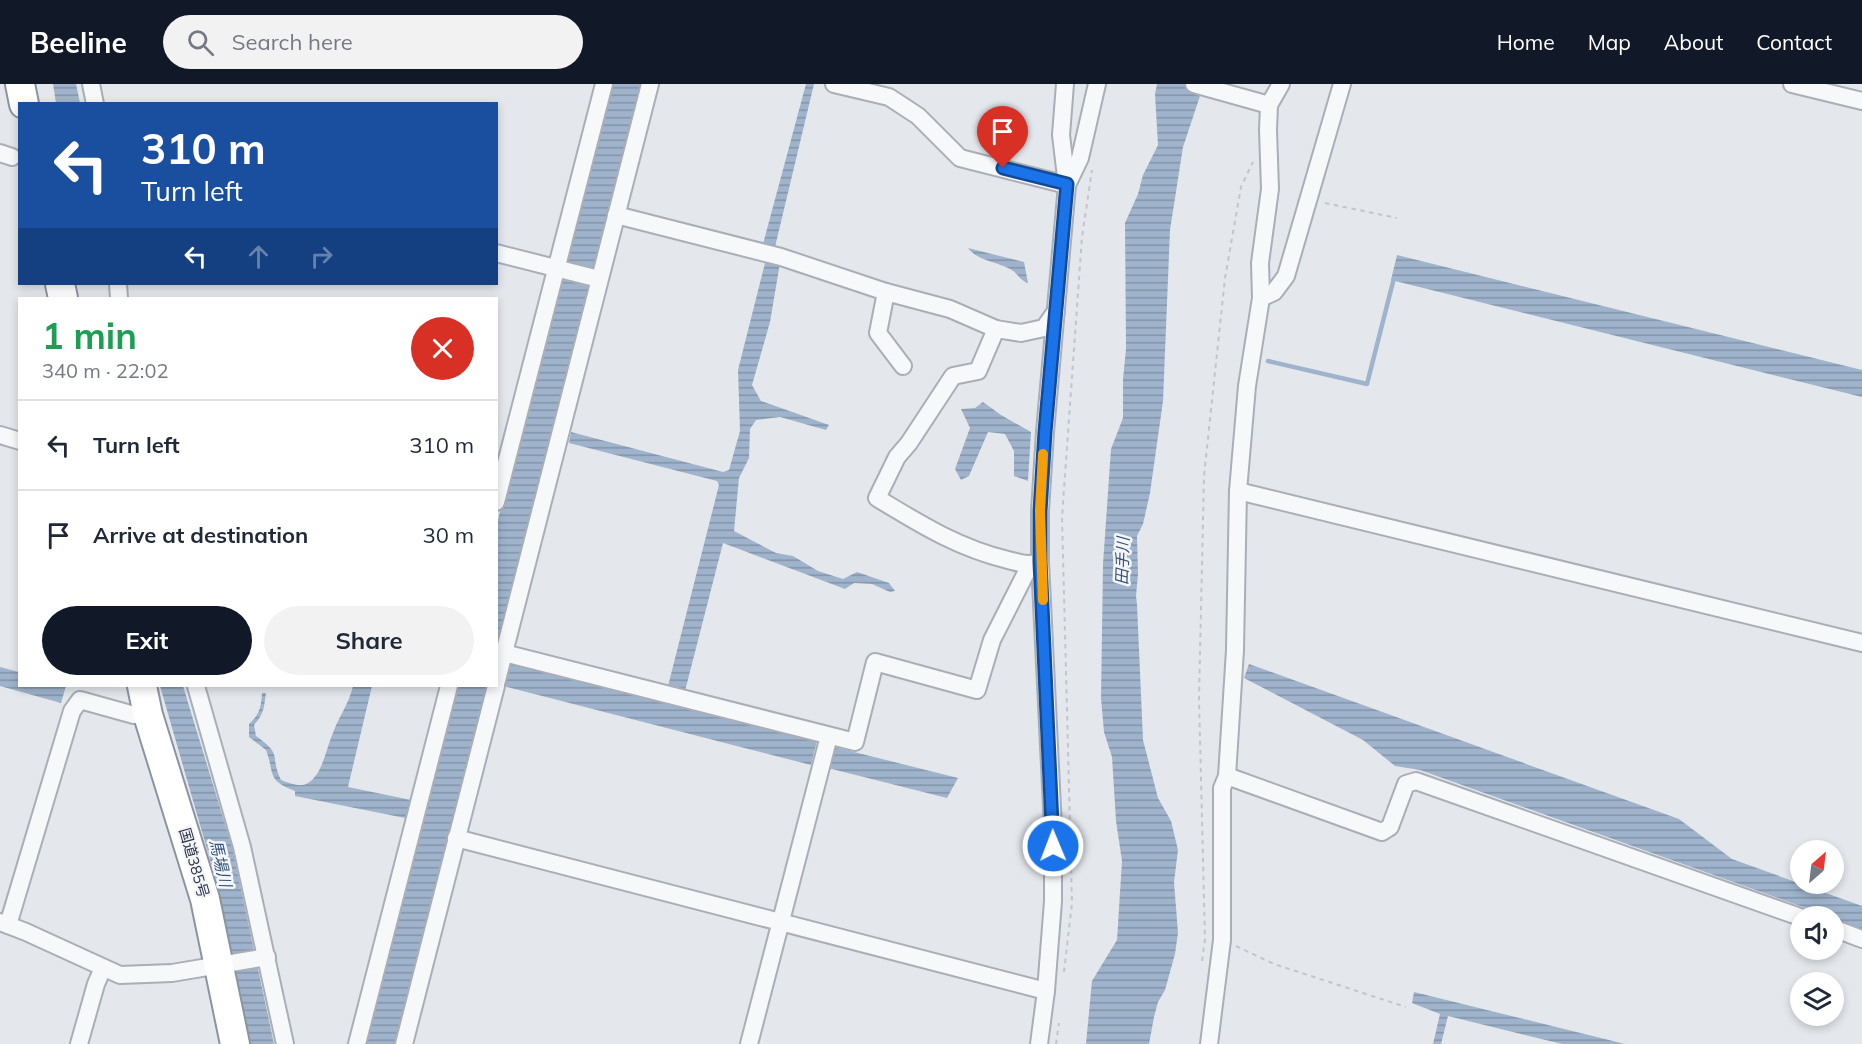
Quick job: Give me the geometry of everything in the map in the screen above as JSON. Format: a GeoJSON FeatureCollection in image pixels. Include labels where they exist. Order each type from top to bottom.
{"type":"FeatureCollection","features":[{"type":"Feature","properties":{"kind":"highway"},"geometry":{"type":"LineString","coordinates":[[20,84],[24,102]]}},
{"type":"Feature","properties":{"kind":"highway","name":"国道385号"},"geometry":{"type":"LineString","coordinates":[[142,687],[148,715],[224,964],[235,1044]]}},
{"type":"Feature","properties":{"kind":"street"},"geometry":{"type":"LineString","coordinates":[[91,84],[95,102]]}},
{"type":"Feature","properties":{"kind":"street"},"geometry":{"type":"LineString","coordinates":[[498,677],[578,274],[604,84]]}},
{"type":"Feature","properties":{"kind":"street"},"geometry":{"type":"LineString","coordinates":[[498,496],[578,274],[616,215],[650,84]]}},
{"type":"Feature","properties":{"kind":"street"},"geometry":{"type":"LineString","coordinates":[[834,84],[889,98],[918,116],[960,158],[1067,184]]}},
{"type":"Feature","properties":{"kind":"street"},"geometry":{"type":"LineString","coordinates":[[1039,1044],[1046,991],[1053,901],[1053,839],[1035,564],[1067,184],[1061,135],[1065,84]]}},
{"type":"Feature","properties":{"kind":"street"},"geometry":{"type":"LineString","coordinates":[[1067,184],[1080,158],[1097,84]]}},
{"type":"Feature","properties":{"kind":"street"},"geometry":{"type":"LineString","coordinates":[[1194,84],[1269,105]]}},
{"type":"Feature","properties":{"kind":"street"},"geometry":{"type":"LineString","coordinates":[[1209,1044],[1222,940],[1222,788],[1227,776],[1235,650],[1239,491],[1247,386],[1261,298],[1260,263],[1270,189],[1269,105],[1281,84]]}},
{"type":"Feature","properties":{"kind":"street"},"geometry":{"type":"LineString","coordinates":[[1261,298],[1274,292],[1286,276],[1342,84]]}},
{"type":"Feature","properties":{"kind":"street"},"geometry":{"type":"LineString","coordinates":[[1791,84],[1862,101]]}},
{"type":"Feature","properties":{"kind":"street"},"geometry":{"type":"LineString","coordinates":[[616,215],[781,257],[886,292],[950,309],[996,329],[1021,333],[1044,328],[1057,309]]}},
{"type":"Feature","properties":{"kind":"street"},"geometry":{"type":"LineString","coordinates":[[498,254],[578,274]]}},
{"type":"Feature","properties":{"kind":"street"},"geometry":{"type":"LineString","coordinates":[[886,292],[878,333],[903,366]]}},
{"type":"Feature","properties":{"kind":"street"},"geometry":{"type":"LineString","coordinates":[[996,329],[978,371],[953,376],[909,443],[897,457],[877,498],[928,529],[979,553],[1035,564]]}},
{"type":"Feature","properties":{"kind":"street"},"geometry":{"type":"LineString","coordinates":[[0,435],[18,440]]}},
{"type":"Feature","properties":{"kind":"street"},"geometry":{"type":"LineString","coordinates":[[1239,491],[1862,643]]}},
{"type":"Feature","properties":{"kind":"street"},"geometry":{"type":"LineString","coordinates":[[504,653],[855,742],[875,662],[976,690],[992,640],[1035,564]]}},
{"type":"Feature","properties":{"kind":"street"},"geometry":{"type":"LineString","coordinates":[[196,687],[242,847],[264,957],[285,1044]]}},
{"type":"Feature","properties":{"kind":"street"},"geometry":{"type":"LineString","coordinates":[[357,1044],[449,687]]}},
{"type":"Feature","properties":{"kind":"street"},"geometry":{"type":"LineString","coordinates":[[404,1044],[495,687]]}},
{"type":"Feature","properties":{"kind":"street"},"geometry":{"type":"LineString","coordinates":[[148,715],[134,714],[80,700],[72,711],[4,924],[120,975],[172,973],[264,957]]}},
{"type":"Feature","properties":{"kind":"street"},"geometry":{"type":"LineString","coordinates":[[749,1044],[829,736]]}},
{"type":"Feature","properties":{"kind":"street"},"geometry":{"type":"LineString","coordinates":[[1227,776],[1382,832],[1390,827],[1406,784],[1416,781],[1790,913]]}},
{"type":"Feature","properties":{"kind":"street"},"geometry":{"type":"LineString","coordinates":[[456,838],[1046,991]]}},
{"type":"Feature","properties":{"kind":"street"},"geometry":{"type":"LineString","coordinates":[[1844,932],[1862,939]]}},
{"type":"Feature","properties":{"kind":"street"},"geometry":{"type":"LineString","coordinates":[[80,1044],[96,984],[103,968]]}},
{"type":"Feature","properties":{"kind":"path"},"geometry":{"type":"LineString","coordinates":[[1202,963],[1205,940],[1199,698],[1204,476],[1225,278],[1241,187],[1254,158]]}},
{"type":"Feature","properties":{"kind":"path"},"geometry":{"type":"LineString","coordinates":[[1064,974],[1072,903],[1062,518],[1082,237],[1093,170]]}},
{"type":"Feature","properties":{"kind":"path"},"geometry":{"type":"LineString","coordinates":[[1307,199],[1397,218]]}},
{"type":"Feature","properties":{"kind":"path"},"geometry":{"type":"LineString","coordinates":[[1222,940],[1274,964],[1406,1007]]}},
{"type":"Feature","properties":{"kind":"path"},"geometry":{"type":"LineString","coordinates":[[1056,1044],[1059,1020]]}},
{"type":"Feature","properties":{"kind":"water"},"geometry":{"type":"Polygon","coordinates":[[[53,84],[76,84],[80,102],[56,102],[53,84]]]}},
{"type":"Feature","properties":{"kind":"water"},"geometry":{"type":"Polygon","coordinates":[[[610,84],[644,84],[595,269],[584,266],[579,284],[591,287],[498,651],[498,520],[559,279],[571,282],[575,264],[564,261],[610,84]]]}},
{"type":"Feature","properties":{"kind":"water"},"geometry":{"type":"Polygon","coordinates":[[[806,84],[814,84],[775,247],[763,244],[806,84]]]}},
{"type":"Feature","properties":{"kind":"water","name":"田手川"},"geometry":{"type":"Polygon","coordinates":[[[1157,84],[1204,84],[1183,147],[1170,230],[1163,401],[1150,493],[1143,524],[1137,536],[1136,596],[1143,740],[1158,798],[1171,821],[1178,850],[1174,882],[1178,933],[1175,954],[1165,990],[1158,1002],[1149,1044],[1086,1044],[1092,981],[1117,940],[1122,861],[1116,821],[1112,757],[1104,732],[1101,698],[1103,564],[1111,449],[1123,418],[1126,349],[1125,223],[1138,194],[1143,175],[1158,145],[1155,94],[1157,84]]]}},
{"type":"Feature","properties":{"kind":"water"},"geometry":{"type":"Polygon","coordinates":[[[968,248],[1024,262],[1028,283],[1010,269],[982,258],[968,248]]]}},
{"type":"Feature","properties":{"kind":"water"},"geometry":{"type":"Polygon","coordinates":[[[1397,255],[1862,370],[1862,397],[1391,280],[1397,255]]]}},
{"type":"Feature","properties":{"kind":"water"},"geometry":{"type":"Polygon","coordinates":[[[766,259],[780,263],[770,322],[752,385],[761,401],[829,425],[826,430],[780,417],[756,420],[750,429],[749,458],[739,478],[734,531],[776,553],[793,556],[818,571],[843,579],[857,572],[889,583],[895,591],[890,592],[872,584],[854,583],[845,589],[723,543],[685,691],[668,686],[719,485],[717,481],[569,443],[571,432],[723,472],[729,470],[740,431],[738,370],[766,259]]]}},
{"type":"Feature","properties":{"kind":"water"},"geometry":{"type":"Polygon","coordinates":[[[983,402],[1031,432],[1028,481],[1014,476],[1014,451],[1005,434],[988,432],[969,476],[961,480],[955,469],[970,428],[961,409],[975,408],[983,402]]]}},
{"type":"Feature","properties":{"kind":"water"},"geometry":{"type":"Polygon","coordinates":[[[509,663],[817,741],[811,765],[503,686],[509,663]]]}},
{"type":"Feature","properties":{"kind":"water"},"geometry":{"type":"Polygon","coordinates":[[[1249,664],[1679,819],[1732,859],[1790,880],[1790,894],[1829,894],[1862,906],[1862,929],[1844,922],[1844,906],[1800,906],[1420,770],[1395,766],[1363,740],[1244,678],[1249,664]]]}},
{"type":"Feature","properties":{"kind":"water"},"geometry":{"type":"Polygon","coordinates":[[[0,667],[18,672],[18,687],[66,687],[61,703],[0,686],[0,667]]]}},
{"type":"Feature","properties":{"kind":"water","name":"馬場川"},"geometry":{"type":"Polygon","coordinates":[[[160,687],[183,687],[232,847],[274,1044],[249,1044],[215,877],[160,687]]]}},
{"type":"Feature","properties":{"kind":"water"},"geometry":{"type":"Polygon","coordinates":[[[353,687],[372,687],[348,787],[411,800],[405,818],[295,796],[295,791],[275,780],[266,750],[249,737],[249,724],[259,710],[262,693],[266,693],[262,714],[254,725],[256,736],[273,752],[281,780],[298,785],[308,783],[321,767],[335,727],[353,687]]]}},
{"type":"Feature","properties":{"kind":"water"},"geometry":{"type":"Polygon","coordinates":[[[455,687],[489,687],[397,1044],[363,1044],[455,687]]]}},
{"type":"Feature","properties":{"kind":"water"},"geometry":{"type":"Polygon","coordinates":[[[834,747],[958,778],[947,798],[828,768],[834,747]]]}},
{"type":"Feature","properties":{"kind":"water"},"geometry":{"type":"Polygon","coordinates":[[[1414,992],[1625,1044],[1562,1044],[1448,1016],[1441,1044],[1433,1044],[1440,1014],[1412,1003],[1414,992]]]}},
{"type":"Feature","properties":{"kind":"waterway"},"geometry":{"type":"LineString","coordinates":[[1268,361],[1367,384],[1394,278]]}},
{"type":"Feature","properties":{"kind":"slow traffic"},"geometry":{"type":"LineString","coordinates":[[1043,454],[1040,562],[1043,600]]}},
{"type":"Feature","properties":{"kind":"route"},"geometry":{"type":"LineString","coordinates":[[1003,168],[1067,184],[1040,511],[1040,562],[1053,846]]}}]}
